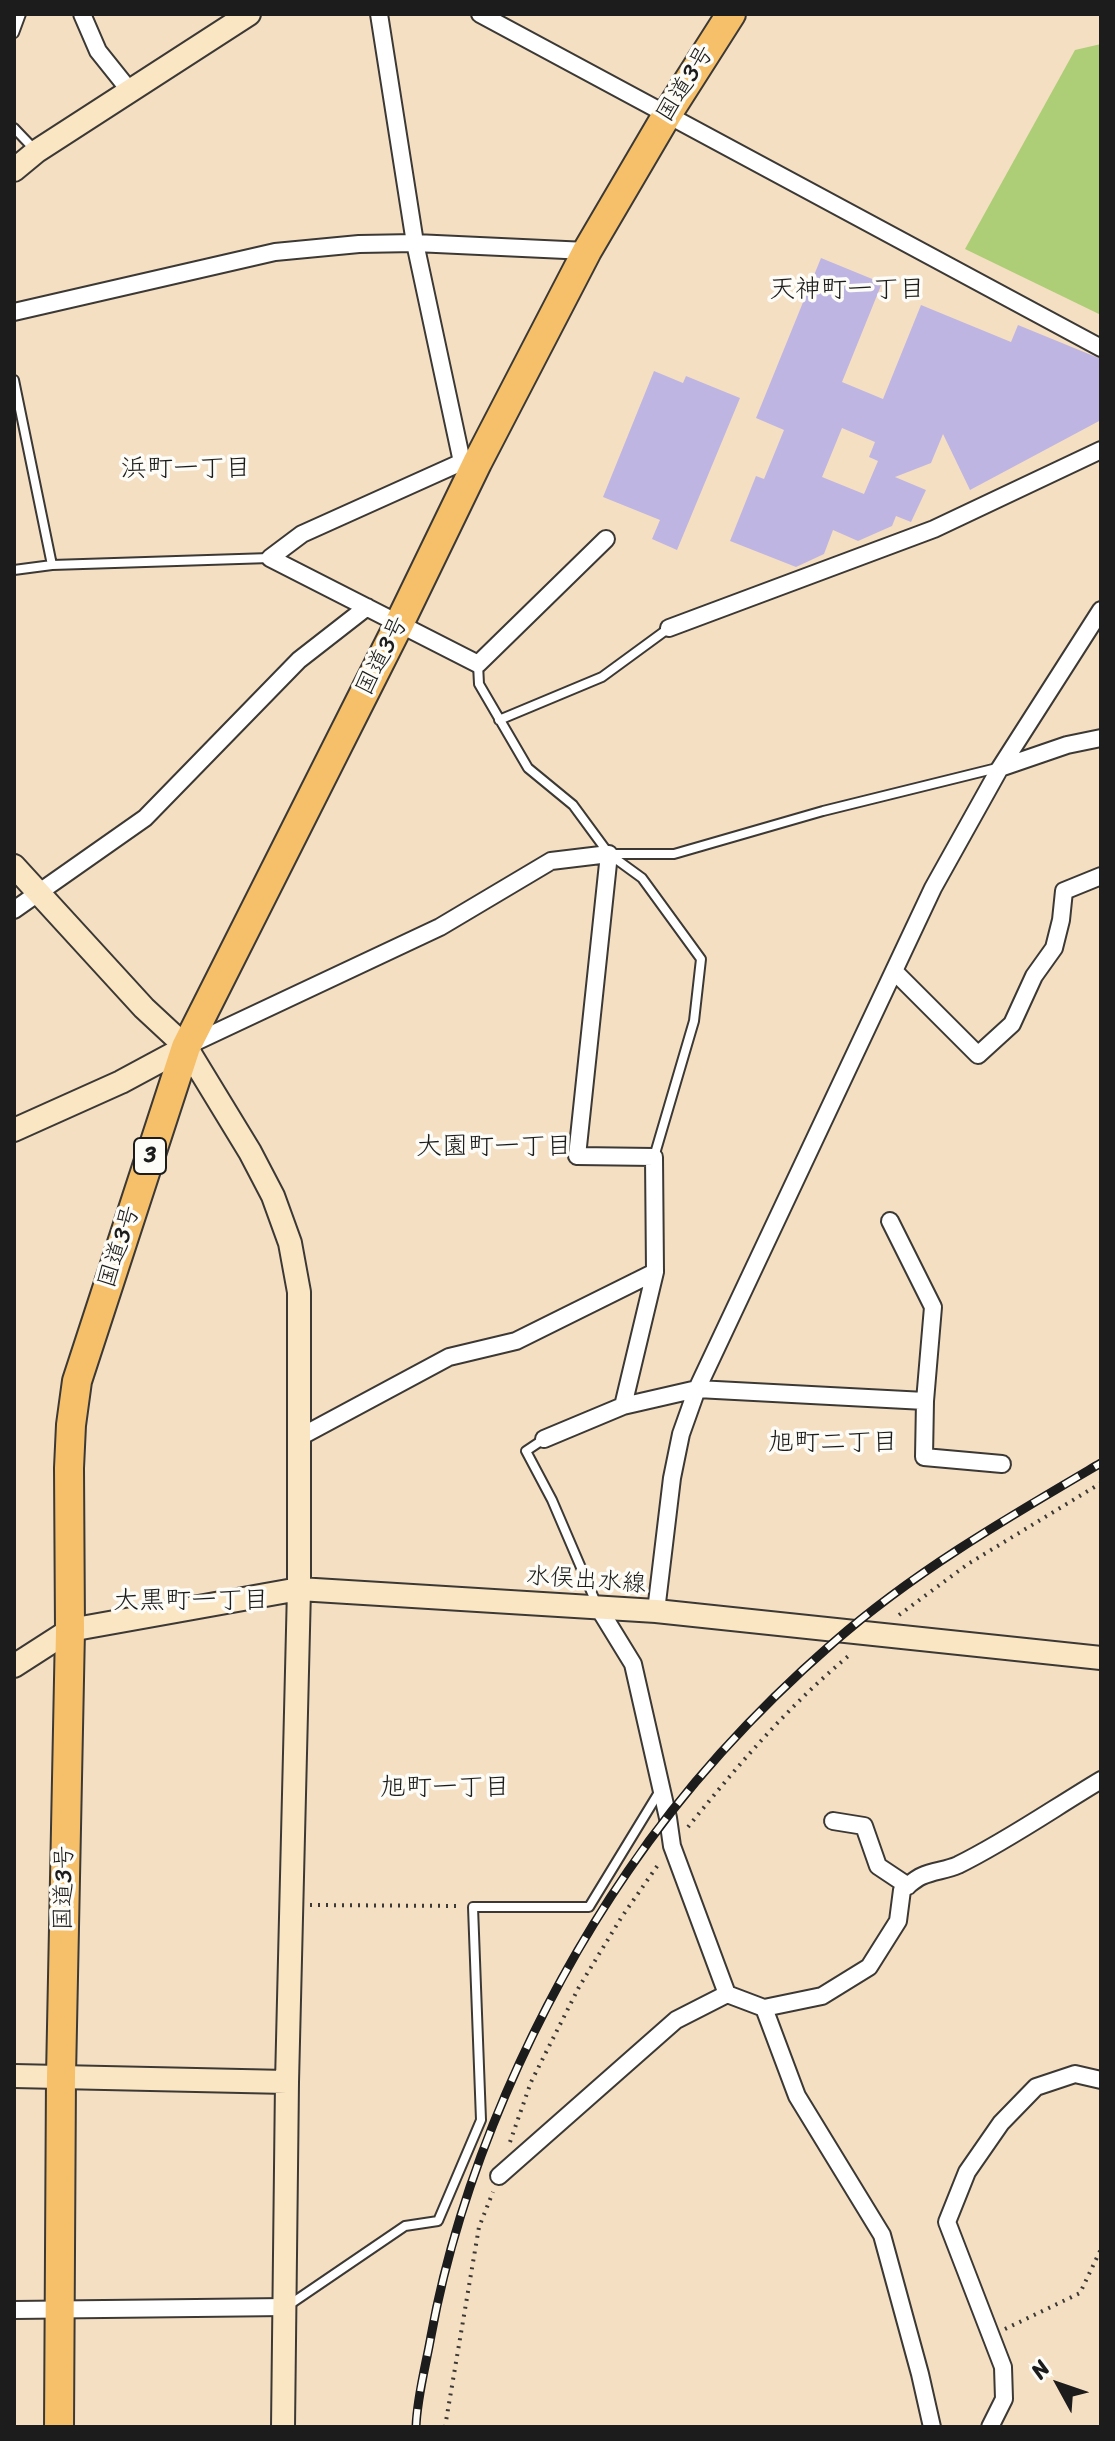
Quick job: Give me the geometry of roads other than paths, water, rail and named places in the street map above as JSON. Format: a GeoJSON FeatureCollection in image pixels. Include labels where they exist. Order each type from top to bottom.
{"type":"FeatureCollection","features":[{"type":"Feature","properties":{"kind":"highway","name":"国道3号"},"geometry":{"type":"LineString","coordinates":[[59,2427],[61,2076],[70,1630],[69,1468],[77,1381],[186,1047],[399,624],[470,463],[587,251],[668,113],[731,14]]}},
{"type":"Feature","properties":{"kind":"street"},"geometry":{"type":"LineString","coordinates":[[82,14],[98,51],[130,91]]}},
{"type":"Feature","properties":{"kind":"street"},"geometry":{"type":"LineString","coordinates":[[14,170],[37,151],[249,14]]}},
{"type":"Feature","properties":{"kind":"street"},"geometry":{"type":"LineString","coordinates":[[379,14],[415,243],[470,463],[302,534],[270,558],[478,664],[606,539]]}},
{"type":"Feature","properties":{"kind":"street"},"geometry":{"type":"LineString","coordinates":[[480,14],[1101,348]]}},
{"type":"Feature","properties":{"kind":"street"},"geometry":{"type":"LineString","coordinates":[[14,312],[275,252],[359,244],[415,243],[587,251]]}},
{"type":"Feature","properties":{"kind":"street"},"geometry":{"type":"LineString","coordinates":[[669,628],[934,529],[1101,450]]}},
{"type":"Feature","properties":{"kind":"street"},"geometry":{"type":"LineString","coordinates":[[14,910],[145,818],[299,660],[367,607]]}},
{"type":"Feature","properties":{"kind":"street"},"geometry":{"type":"LineString","coordinates":[[656,1611],[672,1478],[681,1434],[697,1389],[933,888],[1000,768],[1101,610]]}},
{"type":"Feature","properties":{"kind":"street"},"geometry":{"type":"LineString","coordinates":[[1000,768],[1067,745],[1101,738]]}},
{"type":"Feature","properties":{"kind":"street"},"geometry":{"type":"LineString","coordinates":[[14,1130],[121,1082],[186,1047],[440,927],[551,861],[609,854],[577,1156],[654,1157],[655,1272],[623,1406]]}},
{"type":"Feature","properties":{"kind":"street"},"geometry":{"type":"LineString","coordinates":[[14,866],[144,1008],[186,1047],[273,1196],[290,1243],[299,1292],[299,1589],[287,2082],[283,2427]]}},
{"type":"Feature","properties":{"kind":"street"},"geometry":{"type":"LineString","coordinates":[[894,971],[978,1055],[1012,1024],[1034,976],[1054,948],[1064,891],[1101,876]]}},
{"type":"Feature","properties":{"kind":"street"},"geometry":{"type":"LineString","coordinates":[[890,1221],[933,1307],[924,1457],[1002,1464]]}},
{"type":"Feature","properties":{"kind":"street"},"geometry":{"type":"LineString","coordinates":[[300,1437],[449,1357],[516,1341],[655,1272]]}},
{"type":"Feature","properties":{"kind":"street"},"geometry":{"type":"LineString","coordinates":[[544,1439],[623,1406],[697,1389],[925,1401]]}},
{"type":"Feature","properties":{"kind":"street","name":"水俣出水線"},"geometry":{"type":"LineString","coordinates":[[70,1630],[299,1589],[656,1611],[1101,1658]]}},
{"type":"Feature","properties":{"kind":"street"},"geometry":{"type":"LineString","coordinates":[[598,1607],[633,1664],[672,1846],[727,1994]]}},
{"type":"Feature","properties":{"kind":"street"},"geometry":{"type":"LineString","coordinates":[[14,1666],[70,1630]]}},
{"type":"Feature","properties":{"kind":"street"},"geometry":{"type":"LineString","coordinates":[[499,2176],[676,2020],[727,1994],[764,2008],[822,1996],[869,1967],[898,1921],[902,1890],[920,1876],[956,1866],[1009,1834],[1038,1821],[1101,1780]]}},
{"type":"Feature","properties":{"kind":"street"},"geometry":{"type":"LineString","coordinates":[[833,1821],[864,1826],[878,1866],[908,1886]]}},
{"type":"Feature","properties":{"kind":"street"},"geometry":{"type":"LineString","coordinates":[[764,2008],[797,2096],[882,2235],[932,2427]]}},
{"type":"Feature","properties":{"kind":"street"},"geometry":{"type":"LineString","coordinates":[[990,2427],[1004,2399],[1003,2367],[947,2222],[967,2172],[1001,2123],[1036,2087],[1075,2074],[1101,2080]]}},
{"type":"Feature","properties":{"kind":"street"},"geometry":{"type":"LineString","coordinates":[[14,2076],[287,2082]]}},
{"type":"Feature","properties":{"kind":"street"},"geometry":{"type":"LineString","coordinates":[[14,2310],[286,2307]]}},
{"type":"Feature","properties":{"kind":"lane"},"geometry":{"type":"LineString","coordinates":[[14,33],[21,14]]}},
{"type":"Feature","properties":{"kind":"lane"},"geometry":{"type":"LineString","coordinates":[[14,128],[37,151]]}},
{"type":"Feature","properties":{"kind":"lane"},"geometry":{"type":"LineString","coordinates":[[14,380],[52,565]]}},
{"type":"Feature","properties":{"kind":"lane"},"geometry":{"type":"LineString","coordinates":[[14,570],[52,565],[270,558]]}},
{"type":"Feature","properties":{"kind":"lane"},"geometry":{"type":"LineString","coordinates":[[499,720],[602,677],[669,628]]}},
{"type":"Feature","properties":{"kind":"lane"},"geometry":{"type":"LineString","coordinates":[[478,664],[479,684],[528,768],[573,805],[609,854],[642,878],[701,959],[694,1021],[654,1157]]}},
{"type":"Feature","properties":{"kind":"lane"},"geometry":{"type":"LineString","coordinates":[[609,854],[674,854],[823,811],[1000,768]]}},
{"type":"Feature","properties":{"kind":"lane"},"geometry":{"type":"LineString","coordinates":[[544,1439],[526,1451],[552,1500],[598,1607]]}},
{"type":"Feature","properties":{"kind":"lane"},"geometry":{"type":"LineString","coordinates":[[286,2307],[405,2226],[438,2221],[481,2120],[473,1907],[589,1907],[662,1788]]}},
{"type":"Feature","properties":{"kind":"railway"},"geometry":{"type":"LineString","coordinates":[[416,2427],[422,2381],[444,2276],[482,2154],[506,2094],[562,1978],[594,1923],[650,1840],[698,1779],[777,1694],[865,1616],[930,1568],[1101,1463]]}},
{"type":"Feature","properties":{"kind":"district","name":"天神町一丁目"},"geometry":{"type":"Point","coordinates":[847,290]}},
{"type":"Feature","properties":{"kind":"district","name":"浜町一丁目"},"geometry":{"type":"Point","coordinates":[186,469]}},
{"type":"Feature","properties":{"kind":"district","name":"大園町一丁目"},"geometry":{"type":"Point","coordinates":[494,1147]}},
{"type":"Feature","properties":{"kind":"district","name":"旭町二丁目"},"geometry":{"type":"Point","coordinates":[833,1443]}},
{"type":"Feature","properties":{"kind":"district","name":"大黒町一丁目"},"geometry":{"type":"Point","coordinates":[191,1601]}},
{"type":"Feature","properties":{"kind":"district","name":"旭町一丁目"},"geometry":{"type":"Point","coordinates":[445,1788]}}]}
